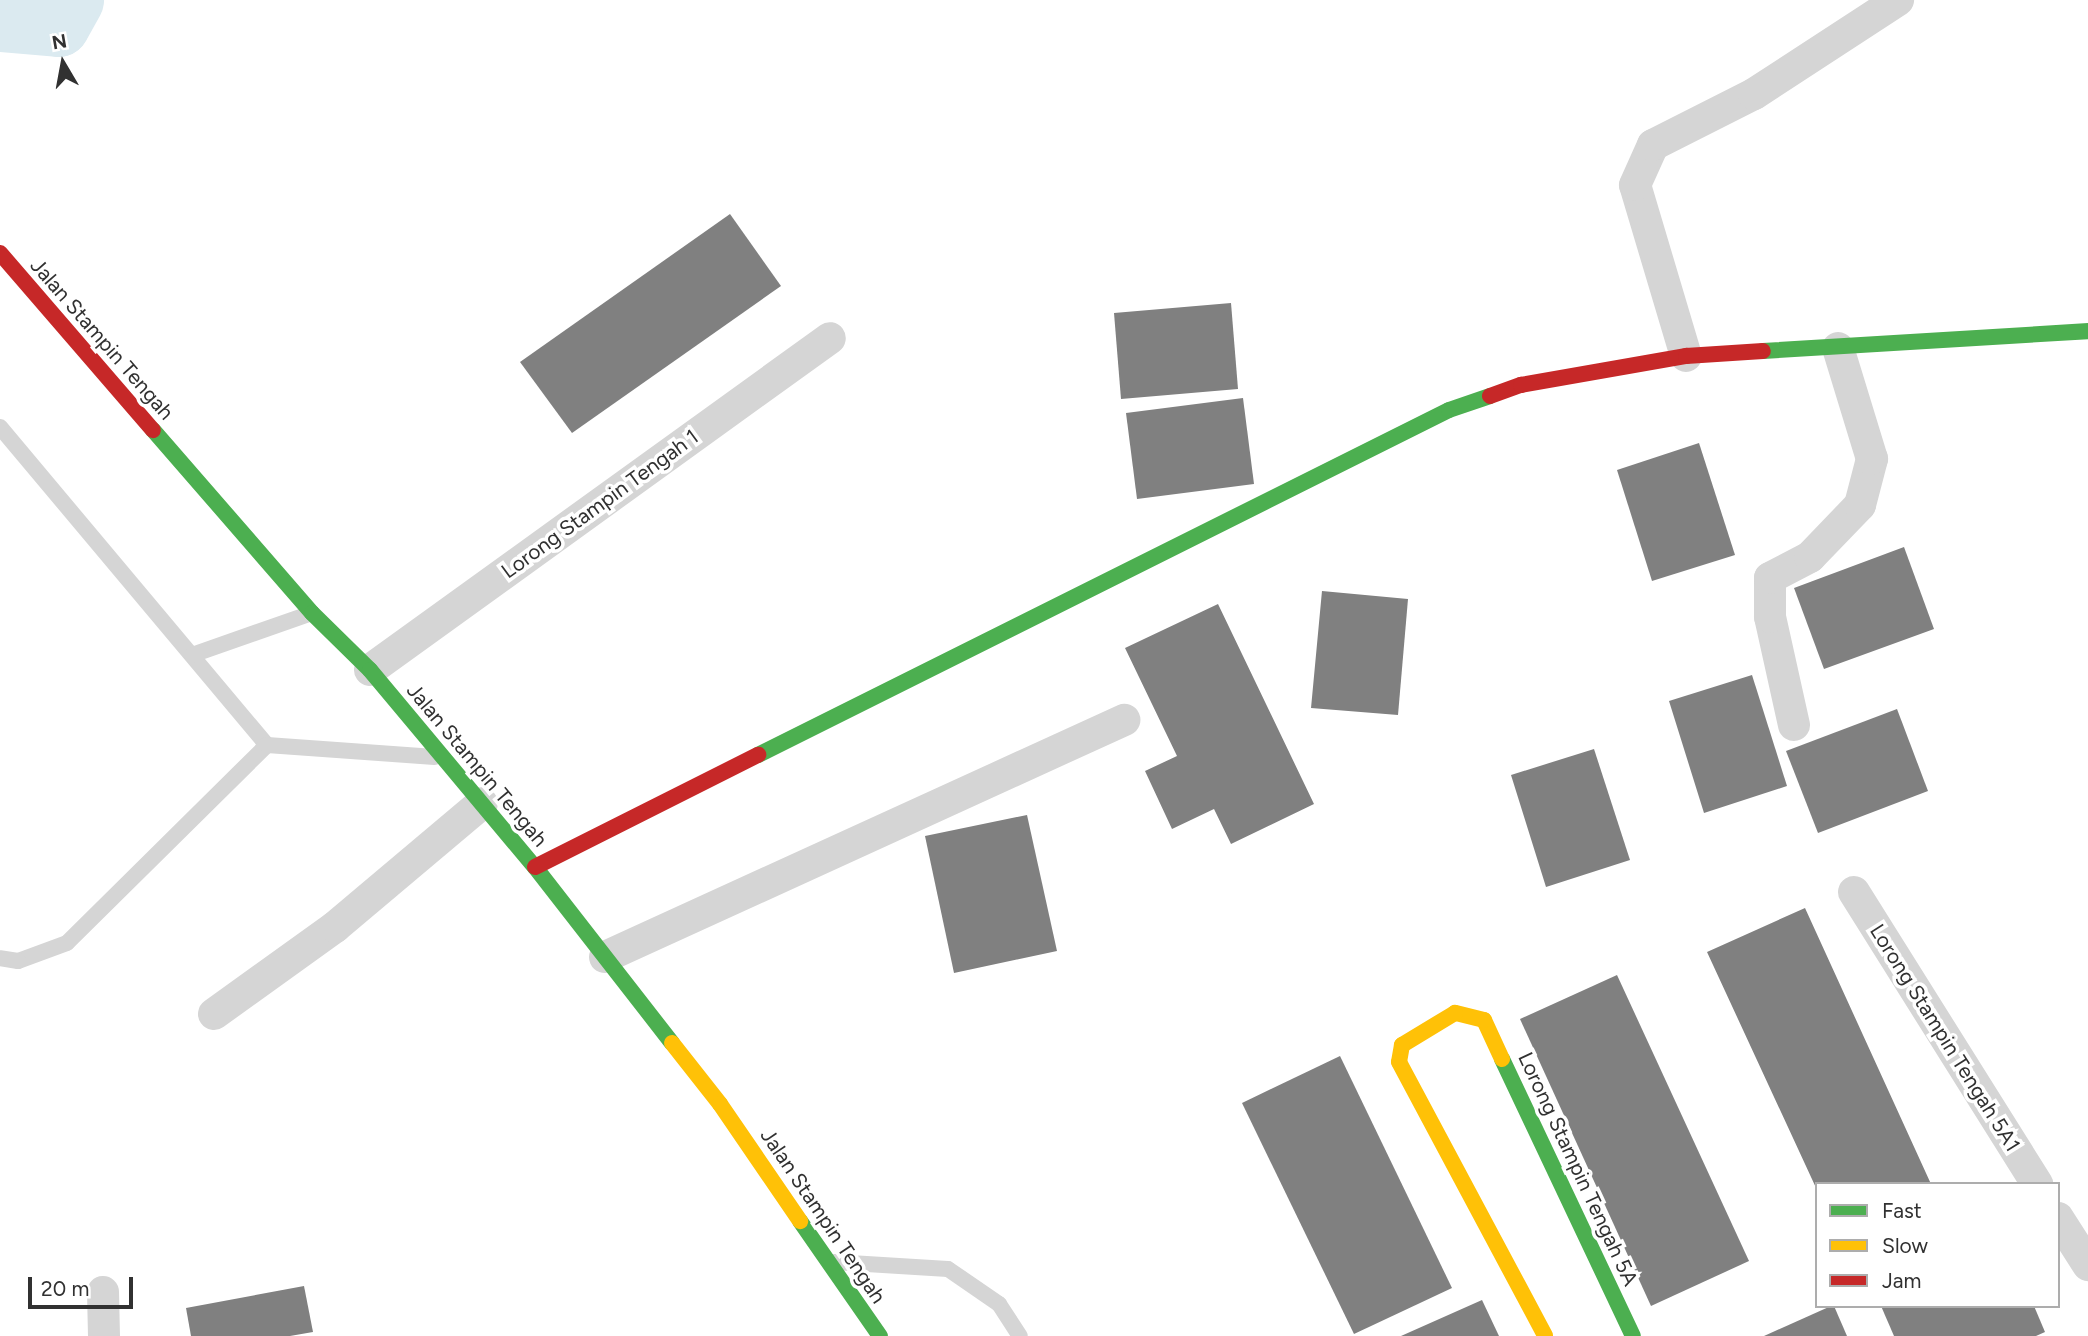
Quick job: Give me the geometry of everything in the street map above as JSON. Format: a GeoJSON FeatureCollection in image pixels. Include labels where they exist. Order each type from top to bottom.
{"type":"FeatureCollection","features":[{"type":"Feature","properties":{"kind":"street"},"geometry":{"type":"LineString","coordinates":[[1686,356],[1635,185],[1653,145],[1754,94],[1898,0]]}},
{"type":"Feature","properties":{"kind":"street","name":"Jalan Stampin Tengah"},"geometry":{"type":"LineString","coordinates":[[0,253],[312,613],[370,670],[535,867],[720,1104],[880,1336]]}},
{"type":"Feature","properties":{"kind":"street"},"geometry":{"type":"LineString","coordinates":[[535,867],[1449,410],[1521,385],[1686,356],[2088,331]]}},
{"type":"Feature","properties":{"kind":"street","name":"Lorong Stampin Tengah 1"},"geometry":{"type":"LineString","coordinates":[[370,670],[830,338]]}},
{"type":"Feature","properties":{"kind":"street"},"geometry":{"type":"LineString","coordinates":[[1794,725],[1770,617],[1770,578],[1810,557],[1860,505],[1872,458],[1838,348]]}},
{"type":"Feature","properties":{"kind":"street"},"geometry":{"type":"LineString","coordinates":[[606,957],[1124,720]]}},
{"type":"Feature","properties":{"kind":"street"},"geometry":{"type":"LineString","coordinates":[[214,1014],[335,927],[426,853],[482,803]]}},
{"type":"Feature","properties":{"kind":"street","name":"Lorong Stampin Tengah 5A1"},"geometry":{"type":"LineString","coordinates":[[1854,892],[2036,1182]]}},
{"type":"Feature","properties":{"kind":"street","name":"Lorong Stampin Tengah 5A"},"geometry":{"type":"LineString","coordinates":[[1545,1336],[1399,1062],[1402,1045],[1455,1013],[1485,1020],[1633,1336]]}},
{"type":"Feature","properties":{"kind":"street"},"geometry":{"type":"LineString","coordinates":[[2060,1220],[2088,1265]]}},
{"type":"Feature","properties":{"kind":"street"},"geometry":{"type":"LineString","coordinates":[[103,1292],[104,1336]]}},
{"type":"Feature","properties":{"kind":"lane"},"geometry":{"type":"LineString","coordinates":[[0,427],[267,745],[444,757]]}},
{"type":"Feature","properties":{"kind":"lane"},"geometry":{"type":"LineString","coordinates":[[192,655],[312,613]]}},
{"type":"Feature","properties":{"kind":"lane"},"geometry":{"type":"LineString","coordinates":[[0,958],[19,961],[67,943],[267,745]]}},
{"type":"Feature","properties":{"kind":"lane"},"geometry":{"type":"LineString","coordinates":[[831,1262],[948,1269],[999,1304],[1020,1336]]}},
{"type":"Feature","properties":{"kind":"building"},"geometry":{"type":"Polygon","coordinates":[[[730,214],[781,286],[572,433],[520,362],[730,214]]]}},
{"type":"Feature","properties":{"kind":"building"},"geometry":{"type":"Polygon","coordinates":[[[1231,303],[1238,389],[1121,399],[1114,313],[1231,303]]]}},
{"type":"Feature","properties":{"kind":"building"},"geometry":{"type":"Polygon","coordinates":[[[1243,398],[1254,484],[1137,499],[1126,413],[1243,398]]]}},
{"type":"Feature","properties":{"kind":"building"},"geometry":{"type":"Polygon","coordinates":[[[1699,443],[1735,555],[1652,581],[1617,470],[1699,443]]]}},
{"type":"Feature","properties":{"kind":"building"},"geometry":{"type":"Polygon","coordinates":[[[1904,547],[1934,629],[1824,669],[1794,588],[1904,547]]]}},
{"type":"Feature","properties":{"kind":"building"},"geometry":{"type":"Polygon","coordinates":[[[1322,591],[1408,599],[1398,715],[1311,708],[1322,591]]]}},
{"type":"Feature","properties":{"kind":"building"},"geometry":{"type":"Polygon","coordinates":[[[1218,604],[1314,804],[1231,844],[1214,809],[1172,829],[1145,771],[1177,756],[1125,648],[1218,604]]]}},
{"type":"Feature","properties":{"kind":"building"},"geometry":{"type":"Polygon","coordinates":[[[1752,675],[1787,786],[1704,813],[1669,701],[1752,675]]]}},
{"type":"Feature","properties":{"kind":"building"},"geometry":{"type":"Polygon","coordinates":[[[1897,709],[1928,791],[1818,833],[1786,751],[1897,709]]]}},
{"type":"Feature","properties":{"kind":"building"},"geometry":{"type":"Polygon","coordinates":[[[1594,749],[1630,860],[1546,887],[1511,775],[1594,749]]]}},
{"type":"Feature","properties":{"kind":"building"},"geometry":{"type":"Polygon","coordinates":[[[1027,815],[1057,951],[954,973],[925,836],[1027,815]]]}},
{"type":"Feature","properties":{"kind":"building"},"geometry":{"type":"Polygon","coordinates":[[[1805,908],[1930,1182],[1815,1182],[1815,1186],[1707,952],[1805,908]]]}},
{"type":"Feature","properties":{"kind":"building"},"geometry":{"type":"Polygon","coordinates":[[[1617,975],[1749,1261],[1651,1306],[1520,1019],[1617,975]]]}},
{"type":"Feature","properties":{"kind":"building"},"geometry":{"type":"Polygon","coordinates":[[[1340,1056],[1452,1288],[1354,1334],[1242,1103],[1340,1056]]]}},
{"type":"Feature","properties":{"kind":"building"},"geometry":{"type":"Polygon","coordinates":[[[304,1286],[313,1332],[290,1336],[191,1336],[186,1308],[304,1286]]]}},
{"type":"Feature","properties":{"kind":"building"},"geometry":{"type":"Polygon","coordinates":[[[1482,1300],[1499,1336],[1401,1336],[1482,1300]]]}},
{"type":"Feature","properties":{"kind":"building"},"geometry":{"type":"Polygon","coordinates":[[[1827,1308],[1835,1308],[1847,1336],[1764,1336],[1827,1308]]]}},
{"type":"Feature","properties":{"kind":"building"},"geometry":{"type":"Polygon","coordinates":[[[1882,1308],[2035,1308],[2045,1332],[2036,1336],[1894,1336],[1882,1308]]]}},
{"type":"Feature","properties":{"kind":"waterway"},"geometry":{"type":"LineString","coordinates":[[0,20],[58,25],[72,0]]}},
{"type":"Feature","properties":{"kind":"traffic: fast"},"geometry":{"type":"LineString","coordinates":[[1763,351],[2088,331]]}},
{"type":"Feature","properties":{"kind":"traffic: fast"},"geometry":{"type":"LineString","coordinates":[[758,755],[1449,410],[1490,396]]}},
{"type":"Feature","properties":{"kind":"traffic: fast"},"geometry":{"type":"LineString","coordinates":[[153,430],[312,613],[370,670],[535,867],[672,1043]]}},
{"type":"Feature","properties":{"kind":"traffic: fast"},"geometry":{"type":"LineString","coordinates":[[1502,1059],[1633,1336]]}},
{"type":"Feature","properties":{"kind":"traffic: fast"},"geometry":{"type":"LineString","coordinates":[[800,1221],[880,1336]]}},
{"type":"Feature","properties":{"kind":"traffic: slow"},"geometry":{"type":"LineString","coordinates":[[1502,1059],[1484,1020],[1455,1013],[1402,1045],[1399,1062],[1545,1336]]}},
{"type":"Feature","properties":{"kind":"traffic: slow"},"geometry":{"type":"LineString","coordinates":[[672,1043],[720,1104],[800,1221]]}},
{"type":"Feature","properties":{"kind":"traffic: jam"},"geometry":{"type":"LineString","coordinates":[[0,253],[153,430]]}},
{"type":"Feature","properties":{"kind":"traffic: jam"},"geometry":{"type":"LineString","coordinates":[[1490,396],[1521,385],[1686,356],[1763,351]]}},
{"type":"Feature","properties":{"kind":"traffic: jam"},"geometry":{"type":"LineString","coordinates":[[535,867],[758,755]]}}]}
